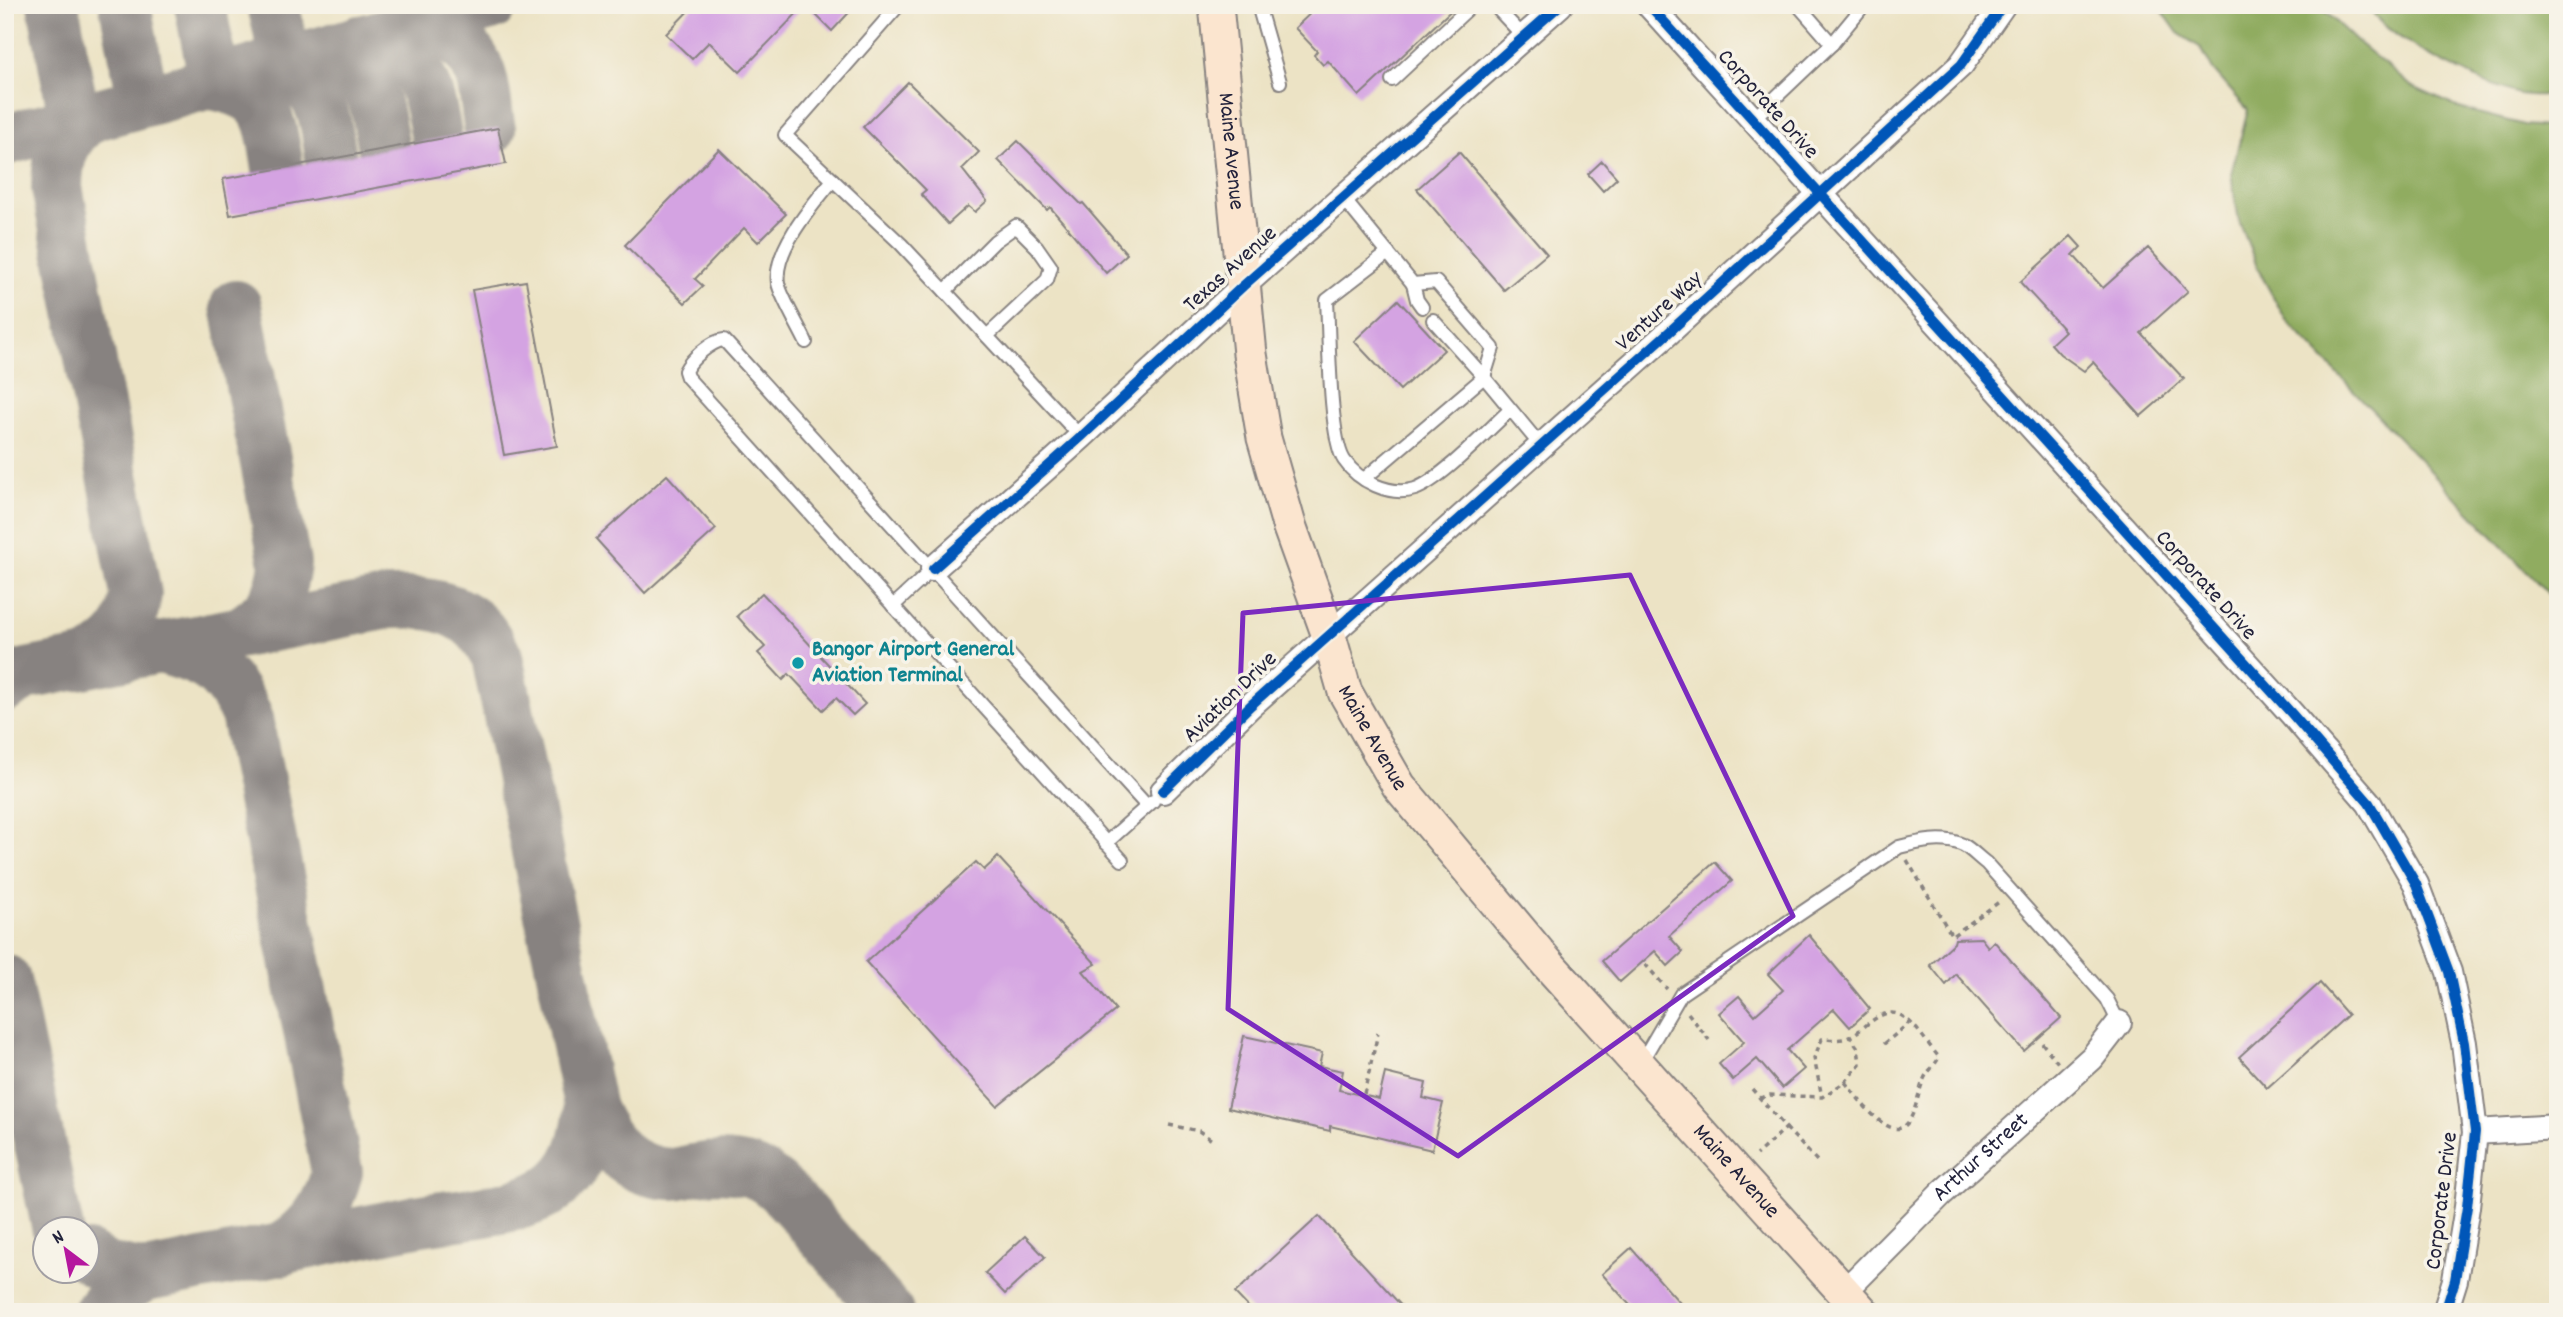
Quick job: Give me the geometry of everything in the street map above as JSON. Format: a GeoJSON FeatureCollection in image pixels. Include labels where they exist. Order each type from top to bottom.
{"type":"FeatureCollection","features":[{"type":"Feature","properties":{"kind":"main road","name":"Maine Avenue"},"geometry":{"type":"LineString","coordinates":[[1219,6],[1250,354],[1264,439],[1289,525],[1329,636],[1345,692],[1399,786],[1547,962],[1853,1302]]}},
{"type":"Feature","properties":{"kind":"street","name":"Texas Avenue"},"geometry":{"type":"LineString","coordinates":[[933,569],[1081,438],[1243,286],[1560,5]]}},
{"type":"Feature","properties":{"kind":"street","name":"Corporate Drive"},"geometry":{"type":"LineString","coordinates":[[1649,5],[2283,704],[2369,803],[2416,884],[2449,972],[2464,1043],[2474,1132],[2465,1219],[2455,1280],[2445,1312]]}},
{"type":"Feature","properties":{"kind":"street","name":"Venture Way"},"geometry":{"type":"LineString","coordinates":[[1329,636],[1821,196],[1961,65],[2003,5]]}},
{"type":"Feature","properties":{"kind":"street","name":"Aviation Drive"},"geometry":{"type":"LineString","coordinates":[[1155,798],[1251,705],[1329,636]]}},
{"type":"Feature","properties":{"kind":"street","name":"Arthur Street"},"geometry":{"type":"LineString","coordinates":[[1853,1302],[1942,1193],[2092,1058],[2119,1023]]}},
{"type":"Feature","properties":{"kind":"street"},"geometry":{"type":"LineString","coordinates":[[2474,1132],[2558,1127]]}},
{"type":"Feature","properties":{"kind":"lane"},"geometry":{"type":"LineString","coordinates":[[899,5],[785,135],[901,244],[1081,438]]}},
{"type":"Feature","properties":{"kind":"lane"},"geometry":{"type":"LineString","coordinates":[[1258,5],[1280,82]]}},
{"type":"Feature","properties":{"kind":"lane"},"geometry":{"type":"LineString","coordinates":[[1392,80],[1472,5]]}},
{"type":"Feature","properties":{"kind":"lane"},"geometry":{"type":"LineString","coordinates":[[1494,5],[1525,38]]}},
{"type":"Feature","properties":{"kind":"lane"},"geometry":{"type":"LineString","coordinates":[[1798,5],[1832,44]]}},
{"type":"Feature","properties":{"kind":"lane"},"geometry":{"type":"LineString","coordinates":[[1752,120],[1832,44],[1860,10],[1859,5]]}},
{"type":"Feature","properties":{"kind":"lane"},"geometry":{"type":"LineString","coordinates":[[806,342],[778,284],[779,261],[807,211],[833,180]]}},
{"type":"Feature","properties":{"kind":"lane"},"geometry":{"type":"LineString","coordinates":[[1343,198],[1413,284],[1417,300],[1422,307]]}},
{"type":"Feature","properties":{"kind":"lane"},"geometry":{"type":"LineString","coordinates":[[945,291],[995,241],[1016,226],[1037,247],[1051,267],[1047,279],[987,336]]}},
{"type":"Feature","properties":{"kind":"lane"},"geometry":{"type":"LineString","coordinates":[[1388,253],[1327,300],[1336,435],[1344,460],[1364,479],[1382,489],[1413,490],[1434,478],[1510,410]]}},
{"type":"Feature","properties":{"kind":"lane"},"geometry":{"type":"LineString","coordinates":[[1364,479],[1483,377],[1493,348],[1436,282],[1413,284]]}},
{"type":"Feature","properties":{"kind":"lane"},"geometry":{"type":"LineString","coordinates":[[1433,320],[1541,446]]}},
{"type":"Feature","properties":{"kind":"lane"},"geometry":{"type":"LineString","coordinates":[[1106,843],[1155,798],[933,569],[724,340],[717,340],[688,364],[685,371],[687,377],[892,606],[1106,843],[1122,860]]}},
{"type":"Feature","properties":{"kind":"lane"},"geometry":{"type":"LineString","coordinates":[[892,606],[933,569]]}},
{"type":"Feature","properties":{"kind":"lane"},"geometry":{"type":"LineString","coordinates":[[1639,1066],[1681,994],[1899,847],[1923,841],[1963,845],[1986,863],[2107,999],[2119,1023]]}},
{"type":"Feature","properties":{"kind":"path"},"geometry":{"type":"LineString","coordinates":[[1899,847],[1952,936],[2012,892]]}},
{"type":"Feature","properties":{"kind":"path"},"geometry":{"type":"LineString","coordinates":[[1822,1097],[1814,1058],[1822,1039],[1847,1039],[1878,1016],[1893,1013],[1903,1016],[1938,1057],[1934,1068],[1925,1076],[1909,1122],[1900,1128],[1891,1128],[1880,1122],[1845,1082]]}},
{"type":"Feature","properties":{"kind":"path"},"geometry":{"type":"LineString","coordinates":[[1884,1044],[1909,1023]]}},
{"type":"Feature","properties":{"kind":"path"},"geometry":{"type":"LineString","coordinates":[[1364,1094],[1378,1033]]}},
{"type":"Feature","properties":{"kind":"path"},"geometry":{"type":"LineString","coordinates":[[1760,1098],[1770,1095],[1822,1097],[1845,1082],[1860,1064],[1858,1048],[1850,1037]]}},
{"type":"Feature","properties":{"kind":"path"},"geometry":{"type":"LineString","coordinates":[[1752,1090],[1820,1164]]}},
{"type":"Feature","properties":{"kind":"path"},"geometry":{"type":"LineString","coordinates":[[1169,1125],[1199,1131],[1212,1140]]}},
{"type":"Feature","properties":{"kind":"path"},"geometry":{"type":"LineString","coordinates":[[1736,1172],[1786,1128]]}},
{"type":"Feature","properties":{"kind":"highlighted area"},"geometry":{"type":"Polygon","coordinates":[[[1630,575],[1793,916],[1458,1156],[1228,1009],[1243,613],[1630,575]]]}},
{"type":"Feature","properties":{"kind":"green space"},"geometry":{"type":"Polygon","coordinates":[[[2158,5],[2318,5],[2411,86],[2459,108],[2524,125],[2558,128],[2558,604],[2286,320],[2259,271],[2239,221],[2231,174],[2248,110],[2213,70],[2201,48],[2178,33],[2158,5]]]}},
{"type":"Feature","properties":{"kind":"green space"},"geometry":{"type":"Polygon","coordinates":[[[2369,5],[2558,5],[2558,95],[2520,94],[2460,71],[2391,31],[2376,17],[2369,5]]]}},
{"type":"Feature","properties":{"kind":"building"},"geometry":{"type":"Polygon","coordinates":[[[694,5],[805,5],[740,72],[709,42],[692,59],[666,34],[694,5]]]}},
{"type":"Feature","properties":{"kind":"building"},"geometry":{"type":"Polygon","coordinates":[[[806,5],[856,5],[832,31],[806,5]]]}},
{"type":"Feature","properties":{"kind":"building"},"geometry":{"type":"Polygon","coordinates":[[[1319,5],[1457,5],[1359,96],[1328,61],[1323,65],[1314,55],[1317,51],[1295,28],[1319,5]]]}},
{"type":"Feature","properties":{"kind":"building"},"geometry":{"type":"Polygon","coordinates":[[[908,82],[979,152],[962,169],[987,201],[975,212],[968,206],[948,224],[921,194],[926,190],[863,127],[908,82]]]}},
{"type":"Feature","properties":{"kind":"building"},"geometry":{"type":"Polygon","coordinates":[[[498,128],[506,164],[230,215],[223,179],[498,128]]]}},
{"type":"Feature","properties":{"kind":"building"},"geometry":{"type":"Polygon","coordinates":[[[1018,141],[1081,204],[1083,203],[1127,254],[1106,273],[1050,207],[1047,210],[998,160],[1018,141]]]}},
{"type":"Feature","properties":{"kind":"building"},"geometry":{"type":"Polygon","coordinates":[[[719,149],[786,214],[758,242],[744,228],[695,279],[703,286],[685,303],[625,245],[719,149]]]}},
{"type":"Feature","properties":{"kind":"building"},"geometry":{"type":"Polygon","coordinates":[[[1459,152],[1547,254],[1504,290],[1417,189],[1459,152]]]}},
{"type":"Feature","properties":{"kind":"building"},"geometry":{"type":"Polygon","coordinates":[[[1602,161],[1617,178],[1603,191],[1588,174],[1602,161]]]}},
{"type":"Feature","properties":{"kind":"building"},"geometry":{"type":"Polygon","coordinates":[[[2071,236],[2081,247],[2073,255],[2103,288],[2148,248],[2188,291],[2141,333],[2184,379],[2141,416],[2093,362],[2084,371],[2060,354],[2051,344],[2065,331],[2020,282],[2071,236]]]}},
{"type":"Feature","properties":{"kind":"building"},"geometry":{"type":"Polygon","coordinates":[[[526,281],[557,446],[504,455],[472,290],[526,281]]]}},
{"type":"Feature","properties":{"kind":"building"},"geometry":{"type":"Polygon","coordinates":[[[1398,300],[1444,350],[1400,390],[1354,341],[1398,300]]]}},
{"type":"Feature","properties":{"kind":"building"},"geometry":{"type":"Polygon","coordinates":[[[667,475],[716,529],[645,593],[596,539],[667,475]]]}},
{"type":"Feature","properties":{"kind":"building","name":"Bangor Airport General Aviation Terminal"},"geometry":{"type":"Polygon","coordinates":[[[762,593],[865,704],[853,715],[836,698],[823,710],[789,674],[783,680],[758,653],[765,647],[737,616],[762,593]]]}},
{"type":"Feature","properties":{"kind":"building"},"geometry":{"type":"Polygon","coordinates":[[[998,857],[1096,964],[1083,971],[1116,1010],[997,1106],[866,962],[976,862],[984,870],[998,857]]]}},
{"type":"Feature","properties":{"kind":"building"},"geometry":{"type":"Polygon","coordinates":[[[1715,862],[1732,881],[1669,936],[1683,952],[1668,966],[1655,951],[1620,982],[1602,961],[1715,862]]]}},
{"type":"Feature","properties":{"kind":"building"},"geometry":{"type":"Polygon","coordinates":[[[1809,935],[1870,1009],[1850,1027],[1834,1009],[1787,1050],[1804,1069],[1782,1088],[1757,1059],[1733,1080],[1719,1064],[1744,1042],[1719,1013],[1739,996],[1755,1015],[1783,990],[1768,974],[1809,935]]]}},
{"type":"Feature","properties":{"kind":"building"},"geometry":{"type":"Polygon","coordinates":[[[1981,938],[1988,947],[1994,941],[2061,1018],[2024,1051],[1956,974],[1946,985],[1930,965],[1955,939],[1981,938]]]}},
{"type":"Feature","properties":{"kind":"building"},"geometry":{"type":"Polygon","coordinates":[[[2320,983],[2348,1015],[2267,1088],[2239,1057],[2320,983]]]}},
{"type":"Feature","properties":{"kind":"building"},"geometry":{"type":"Polygon","coordinates":[[[1244,1036],[1322,1053],[1319,1066],[1343,1071],[1339,1090],[1379,1099],[1385,1073],[1426,1083],[1423,1098],[1443,1103],[1432,1150],[1330,1126],[1330,1131],[1228,1108],[1244,1036]]]}},
{"type":"Feature","properties":{"kind":"building"},"geometry":{"type":"Polygon","coordinates":[[[1319,1216],[1407,1312],[1253,1312],[1235,1293],[1319,1216]]]}},
{"type":"Feature","properties":{"kind":"building"},"geometry":{"type":"Polygon","coordinates":[[[1025,1236],[1045,1257],[1005,1294],[985,1273],[1025,1236]]]}},
{"type":"Feature","properties":{"kind":"building"},"geometry":{"type":"Polygon","coordinates":[[[1631,1248],[1688,1312],[1636,1312],[1602,1274],[1631,1248]]]}},
{"type":"Feature","properties":{"kind":"taxiway"},"geometry":{"type":"LineString","coordinates":[[53,5],[71,100],[70,112],[63,123]]}},
{"type":"Feature","properties":{"kind":"taxiway"},"geometry":{"type":"LineString","coordinates":[[125,5],[141,88],[131,105]]}},
{"type":"Feature","properties":{"kind":"taxiway"},"geometry":{"type":"LineString","coordinates":[[200,5],[212,68],[205,83],[242,92],[262,108],[272,132],[278,169]]}},
{"type":"Feature","properties":{"kind":"taxiway"},"geometry":{"type":"LineString","coordinates":[[270,65],[276,60],[280,46],[273,5]]}},
{"type":"Feature","properties":{"kind":"taxiway"},"geometry":{"type":"LineString","coordinates":[[5,140],[491,5]]}},
{"type":"Feature","properties":{"kind":"taxiway"},"geometry":{"type":"LineString","coordinates":[[410,28],[442,34],[468,52],[481,78],[490,129]]}},
{"type":"Feature","properties":{"kind":"taxiway"},"geometry":{"type":"LineString","coordinates":[[359,41],[380,45],[409,61],[425,87],[437,139]]}},
{"type":"Feature","properties":{"kind":"taxiway"},"geometry":{"type":"LineString","coordinates":[[308,55],[346,67],[367,85],[377,112],[384,149]]}},
{"type":"Feature","properties":{"kind":"taxiway"},"geometry":{"type":"LineString","coordinates":[[258,69],[295,79],[315,96],[325,123],[331,159]]}},
{"type":"Feature","properties":{"kind":"taxiway"},"geometry":{"type":"LineString","coordinates":[[89,661],[109,648],[122,634],[131,617],[136,594],[57,188],[58,166],[68,139],[90,117]]}},
{"type":"Feature","properties":{"kind":"taxiway"},"geometry":{"type":"LineString","coordinates":[[236,306],[285,563],[281,585],[272,604],[259,619],[241,632]]}},
{"type":"Feature","properties":{"kind":"taxiway"},"geometry":{"type":"LineString","coordinates":[[5,687],[26,674],[390,603],[438,606],[470,621],[482,632],[497,657],[590,1109],[604,1134],[620,1155],[656,1172],[675,1174],[726,1167],[745,1170],[770,1181],[796,1205],[888,1312]]}},
{"type":"Feature","properties":{"kind":"taxiway"},"geometry":{"type":"LineString","coordinates":[[160,648],[190,657],[212,669],[230,686],[246,714],[337,1172],[329,1197],[317,1217],[282,1250]]}},
{"type":"Feature","properties":{"kind":"taxiway"},"geometry":{"type":"LineString","coordinates":[[5,980],[55,1216]]}},
{"type":"Feature","properties":{"kind":"taxiway"},"geometry":{"type":"LineString","coordinates":[[99,1312],[119,1291],[146,1276],[416,1221],[486,1211],[536,1198],[559,1183],[574,1165],[583,1144],[590,1109]]}},
{"type":"Feature","properties":{"kind":"taxiway"},"geometry":{"type":"LineString","coordinates":[[102,1266],[146,1276]]}},
{"type":"Feature","properties":{"kind":"cycle path"},"geometry":{"type":"LineString","coordinates":[[933,569],[1081,437],[1243,286],[1560,5]]}},
{"type":"Feature","properties":{"kind":"cycle path"},"geometry":{"type":"LineString","coordinates":[[1649,5],[2292,714],[2369,803],[2416,884],[2449,972],[2464,1043],[2475,1132],[2467,1207],[2455,1280],[2445,1312]]}},
{"type":"Feature","properties":{"kind":"cycle path"},"geometry":{"type":"LineString","coordinates":[[1163,791],[1251,705],[1668,333],[1961,65],[2003,5]]}},
{"type":"Feature","properties":{"kind":"place","name":"Bangor Airport General Aviation Terminal"},"geometry":{"type":"Point","coordinates":[798,663]}}]}
